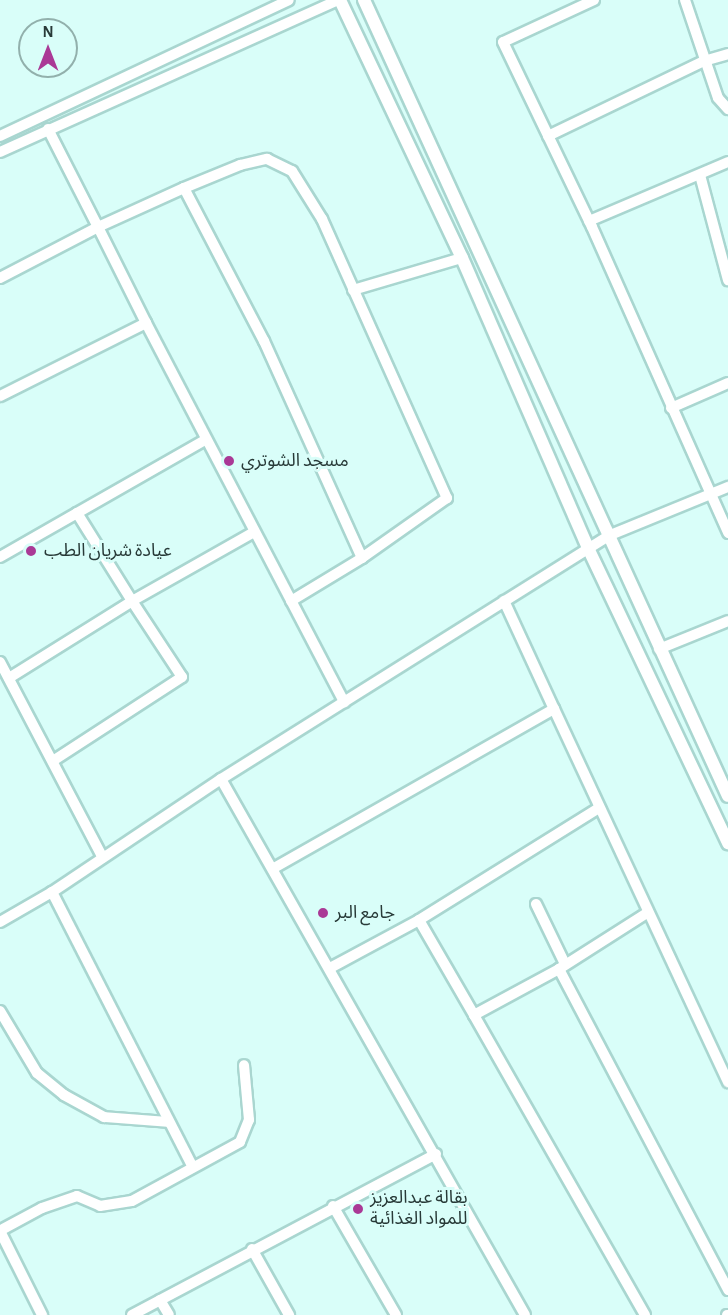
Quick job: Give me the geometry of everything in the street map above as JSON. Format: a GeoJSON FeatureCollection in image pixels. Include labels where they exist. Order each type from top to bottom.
{"type":"FeatureCollection","features":[{"type":"Feature","properties":{"kind":"street"},"geometry":{"type":"LineString","coordinates":[[0,136],[290,0]]}},
{"type":"Feature","properties":{"kind":"street"},"geometry":{"type":"LineString","coordinates":[[0,152],[340,0],[462,258],[588,548],[728,843]]}},
{"type":"Feature","properties":{"kind":"street"},"geometry":{"type":"LineString","coordinates":[[364,0],[728,796]]}},
{"type":"Feature","properties":{"kind":"street"},"geometry":{"type":"LineString","coordinates":[[594,0],[503,42],[589,221],[728,533]]}},
{"type":"Feature","properties":{"kind":"street"},"geometry":{"type":"LineString","coordinates":[[685,0],[718,98],[728,109]]}},
{"type":"Feature","properties":{"kind":"street"},"geometry":{"type":"LineString","coordinates":[[548,136],[704,61],[728,54]]}},
{"type":"Feature","properties":{"kind":"street"},"geometry":{"type":"LineString","coordinates":[[48,129],[205,440],[344,702]]}},
{"type":"Feature","properties":{"kind":"street"},"geometry":{"type":"LineString","coordinates":[[0,278],[98,227],[240,165],[267,159],[292,171],[322,219],[447,498],[362,558],[291,601]]}},
{"type":"Feature","properties":{"kind":"street"},"geometry":{"type":"LineString","coordinates":[[589,221],[728,162]]}},
{"type":"Feature","properties":{"kind":"street"},"geometry":{"type":"LineString","coordinates":[[700,175],[728,280]]}},
{"type":"Feature","properties":{"kind":"street"},"geometry":{"type":"LineString","coordinates":[[184,188],[264,341],[362,558]]}},
{"type":"Feature","properties":{"kind":"street"},"geometry":{"type":"LineString","coordinates":[[353,290],[462,258]]}},
{"type":"Feature","properties":{"kind":"street"},"geometry":{"type":"LineString","coordinates":[[0,396],[147,323]]}},
{"type":"Feature","properties":{"kind":"street"},"geometry":{"type":"LineString","coordinates":[[671,408],[728,383]]}},
{"type":"Feature","properties":{"kind":"street"},"geometry":{"type":"LineString","coordinates":[[0,557],[205,440]]}},
{"type":"Feature","properties":{"kind":"street"},"geometry":{"type":"LineString","coordinates":[[0,922],[52,892],[221,779],[608,536],[728,487]]}},
{"type":"Feature","properties":{"kind":"street"},"geometry":{"type":"LineString","coordinates":[[54,760],[182,677],[78,513]]}},
{"type":"Feature","properties":{"kind":"street"},"geometry":{"type":"LineString","coordinates":[[9,678],[132,601],[254,532]]}},
{"type":"Feature","properties":{"kind":"street"},"geometry":{"type":"LineString","coordinates":[[504,600],[597,809],[724,1063],[728,1082]]}},
{"type":"Feature","properties":{"kind":"street"},"geometry":{"type":"LineString","coordinates":[[659,649],[728,621]]}},
{"type":"Feature","properties":{"kind":"street"},"geometry":{"type":"LineString","coordinates":[[0,662],[54,760],[103,858]]}},
{"type":"Feature","properties":{"kind":"street"},"geometry":{"type":"LineString","coordinates":[[274,868],[554,709]]}},
{"type":"Feature","properties":{"kind":"street"},"geometry":{"type":"LineString","coordinates":[[221,779],[274,868],[525,1315]]}},
{"type":"Feature","properties":{"kind":"street"},"geometry":{"type":"LineString","coordinates":[[330,968],[419,920],[597,809]]}},
{"type":"Feature","properties":{"kind":"street"},"geometry":{"type":"LineString","coordinates":[[52,892],[192,1166]]}},
{"type":"Feature","properties":{"kind":"street"},"geometry":{"type":"LineString","coordinates":[[536,904],[562,967],[728,1290]]}},
{"type":"Feature","properties":{"kind":"street"},"geometry":{"type":"LineString","coordinates":[[474,1015],[562,967],[647,913]]}},
{"type":"Feature","properties":{"kind":"street"},"geometry":{"type":"LineString","coordinates":[[419,920],[645,1315]]}},
{"type":"Feature","properties":{"kind":"street"},"geometry":{"type":"LineString","coordinates":[[0,1011],[37,1073],[64,1095],[104,1117],[170,1122]]}},
{"type":"Feature","properties":{"kind":"street"},"geometry":{"type":"LineString","coordinates":[[42,1315],[2,1230],[42,1208],[77,1196],[100,1206],[132,1201],[192,1166],[240,1142],[249,1120],[244,1065]]}},
{"type":"Feature","properties":{"kind":"street"},"geometry":{"type":"LineString","coordinates":[[132,1315],[333,1206],[436,1154]]}},
{"type":"Feature","properties":{"kind":"street"},"geometry":{"type":"LineString","coordinates":[[333,1206],[396,1315]]}},
{"type":"Feature","properties":{"kind":"street"},"geometry":{"type":"LineString","coordinates":[[252,1249],[289,1315]]}},
{"type":"Feature","properties":{"kind":"street"},"geometry":{"type":"LineString","coordinates":[[160,1300],[169,1315]]}},
{"type":"Feature","properties":{"kind":"place","name":"مسجد الشوتري"},"geometry":{"type":"Point","coordinates":[229,461]}},
{"type":"Feature","properties":{"kind":"place","name":"عيادة شريان الطب"},"geometry":{"type":"Point","coordinates":[31,551]}},
{"type":"Feature","properties":{"kind":"place","name":"جامع البر"},"geometry":{"type":"Point","coordinates":[323,913]}},
{"type":"Feature","properties":{"kind":"place","name":"بقالة عبدالعزيز للمواد الغذائية"},"geometry":{"type":"Point","coordinates":[358,1209]}}]}
